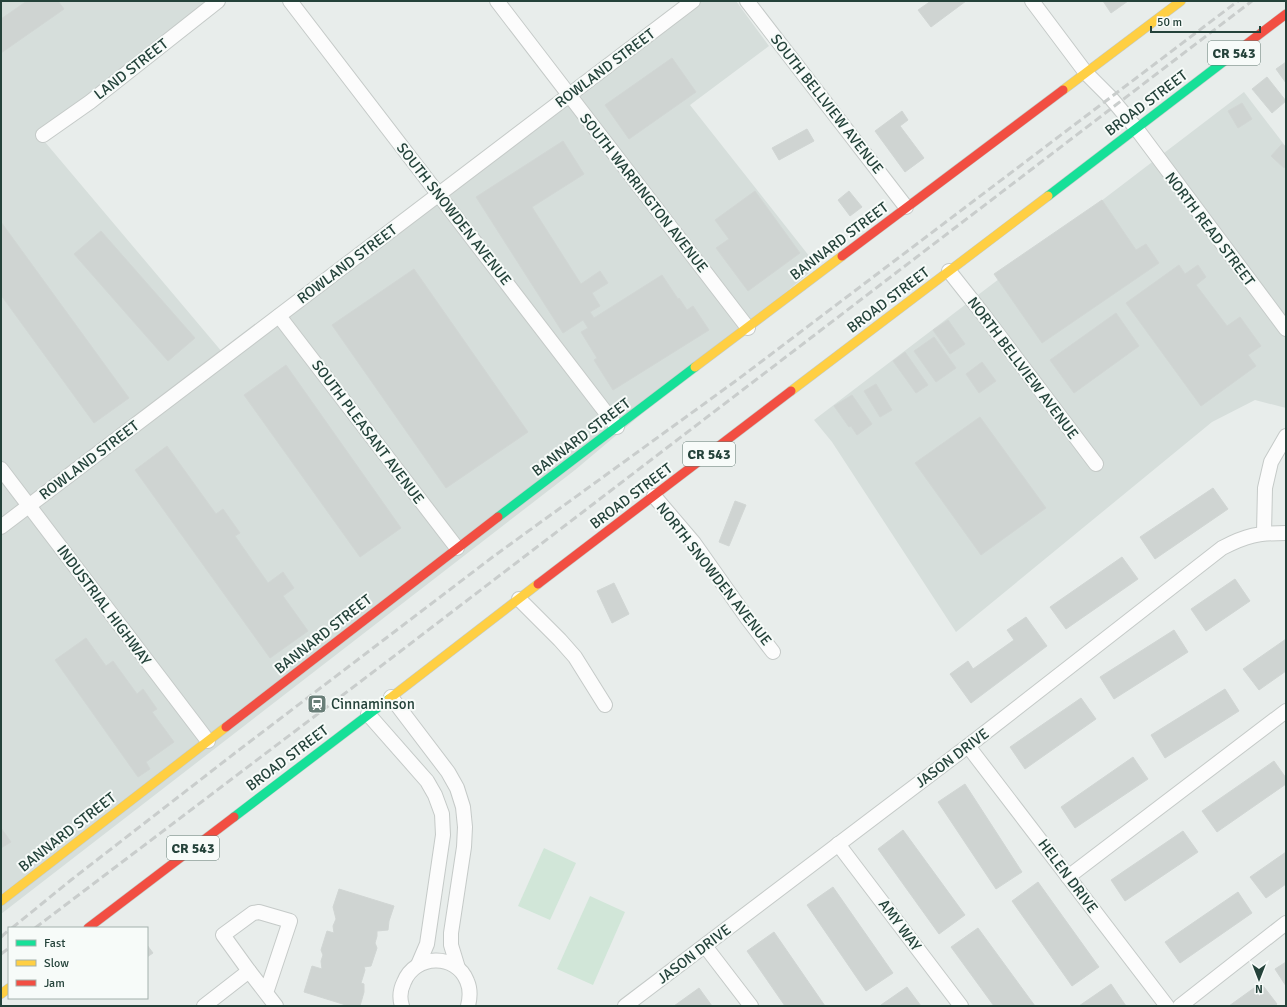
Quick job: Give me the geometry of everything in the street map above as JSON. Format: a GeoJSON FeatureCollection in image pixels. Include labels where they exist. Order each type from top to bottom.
{"type":"FeatureCollection","features":[{"type":"Feature","properties":{"kind":"main road","name":"BANNARD STREET"},"geometry":{"type":"LineString","coordinates":[[1,901],[457,548],[906,207],[1181,1]]}},
{"type":"Feature","properties":{"kind":"main road","name":"BROAD STREET"},"geometry":{"type":"LineString","coordinates":[[89,927],[1286,14]]}},
{"type":"Feature","properties":{"kind":"street","name":"LAND STREET"},"geometry":{"type":"LineString","coordinates":[[43,135],[90,102],[218,1]]}},
{"type":"Feature","properties":{"kind":"street","name":"SOUTH SNOWDEN AVENUE"},"geometry":{"type":"LineString","coordinates":[[290,1],[617,427]]}},
{"type":"Feature","properties":{"kind":"street","name":"SOUTH WARRINGTON AVENUE"},"geometry":{"type":"LineString","coordinates":[[497,1],[748,328]]}},
{"type":"Feature","properties":{"kind":"street","name":"ROWLAND STREET"},"geometry":{"type":"LineString","coordinates":[[1,527],[692,1]]}},
{"type":"Feature","properties":{"kind":"street","name":"SOUTH BELLVIEW AVENUE"},"geometry":{"type":"LineString","coordinates":[[747,1],[906,207]]}},
{"type":"Feature","properties":{"kind":"street","name":"NORTH READ STREET"},"geometry":{"type":"LineString","coordinates":[[1032,1],[1086,72],[1110,97],[1136,128],[1286,329]]}},
{"type":"Feature","properties":{"kind":"street","name":"NORTH BELLVIEW AVENUE"},"geometry":{"type":"LineString","coordinates":[[949,271],[1096,464]]}},
{"type":"Feature","properties":{"kind":"street","name":"SOUTH PLEASANT AVENUE"},"geometry":{"type":"LineString","coordinates":[[279,316],[457,548]]}},
{"type":"Feature","properties":{"kind":"street"},"geometry":{"type":"LineString","coordinates":[[1264,533],[1265,488],[1271,462],[1286,436]]}},
{"type":"Feature","properties":{"kind":"street","name":"INDUSTRIAL HIGHWAY"},"geometry":{"type":"LineString","coordinates":[[1,469],[208,741]]}},
{"type":"Feature","properties":{"kind":"street","name":"NORTH SNOWDEN AVENUE"},"geometry":{"type":"LineString","coordinates":[[654,496],[694,543],[773,652]]}},
{"type":"Feature","properties":{"kind":"street","name":"JASON DRIVE"},"geometry":{"type":"LineString","coordinates":[[625,1006],[968,746],[1222,548],[1242,538],[1264,533],[1286,533]]}},
{"type":"Feature","properties":{"kind":"street"},"geometry":{"type":"LineString","coordinates":[[519,599],[575,657],[605,705]]}},
{"type":"Feature","properties":{"kind":"street"},"geometry":{"type":"LineString","coordinates":[[391,697],[448,772],[463,807],[465,827],[464,847],[451,934],[451,945],[458,968],[467,981],[470,995],[468,1006]]}},
{"type":"Feature","properties":{"kind":"street"},"geometry":{"type":"LineString","coordinates":[[1068,877],[1286,711]]}},
{"type":"Feature","properties":{"kind":"street"},"geometry":{"type":"LineString","coordinates":[[368,714],[427,781],[442,814],[443,835],[427,944],[418,965]]}},
{"type":"Feature","properties":{"kind":"street","name":"HELEN DRIVE"},"geometry":{"type":"LineString","coordinates":[[968,746],[1167,1006]]}},
{"type":"Feature","properties":{"kind":"street"},"geometry":{"type":"LineString","coordinates":[[436,799],[458,793]]}},
{"type":"Feature","properties":{"kind":"street","name":"AMY WAY"},"geometry":{"type":"LineString","coordinates":[[838,844],[961,1006]]}},
{"type":"Feature","properties":{"kind":"street"},"geometry":{"type":"LineString","coordinates":[[266,993],[290,921],[259,912],[253,913],[223,935],[249,971],[276,1006]]}},
{"type":"Feature","properties":{"kind":"street"},"geometry":{"type":"LineString","coordinates":[[1180,1006],[1286,923]]}},
{"type":"Feature","properties":{"kind":"street"},"geometry":{"type":"LineString","coordinates":[[705,946],[751,1006]]}},
{"type":"Feature","properties":{"kind":"street"},"geometry":{"type":"LineString","coordinates":[[400,1004],[400,990],[407,975],[418,965],[435,960],[446,962],[458,968]]}},
{"type":"Feature","properties":{"kind":"street"},"geometry":{"type":"LineString","coordinates":[[204,1006],[249,971]]}},
{"type":"Feature","properties":{"kind":"shaded area"},"geometry":{"type":"Polygon","coordinates":[[[1,1],[223,1],[45,142],[228,359],[695,1],[736,1],[769,46],[690,105],[817,266],[575,470],[1,914],[1,1]]]}},
{"type":"Feature","properties":{"kind":"shaded area"},"geometry":{"type":"Polygon","coordinates":[[[1244,92],[1286,147],[1286,408],[1255,400],[1212,422],[956,632],[832,442],[814,420],[1244,92]]]}},
{"type":"Feature","properties":{"kind":"green space"},"geometry":{"type":"Polygon","coordinates":[[[544,848],[576,863],[550,920],[518,906],[544,848]]]}},
{"type":"Feature","properties":{"kind":"green space"},"geometry":{"type":"Polygon","coordinates":[[[590,896],[625,912],[593,985],[557,969],[590,896]]]}},
{"type":"Feature","properties":{"kind":"building"},"geometry":{"type":"Polygon","coordinates":[[[27,1],[58,1],[64,9],[1,53],[1,19],[27,1]]]}},
{"type":"Feature","properties":{"kind":"building"},"geometry":{"type":"Polygon","coordinates":[[[931,1],[966,1],[931,27],[918,10],[931,1]]]}},
{"type":"Feature","properties":{"kind":"building"},"geometry":{"type":"Polygon","coordinates":[[[1103,1],[1128,1],[1111,13],[1103,1]]]}},
{"type":"Feature","properties":{"kind":"building"},"geometry":{"type":"Polygon","coordinates":[[[672,58],[696,92],[629,139],[605,105],[672,58]]]}},
{"type":"Feature","properties":{"kind":"building"},"geometry":{"type":"Polygon","coordinates":[[[1286,62],[1286,83],[1276,69],[1286,62]]]}},
{"type":"Feature","properties":{"kind":"building"},"geometry":{"type":"Polygon","coordinates":[[[1267,77],[1286,101],[1272,113],[1252,89],[1267,77]]]}},
{"type":"Feature","properties":{"kind":"building"},"geometry":{"type":"Polygon","coordinates":[[[1242,103],[1252,119],[1238,128],[1228,111],[1242,103]]]}},
{"type":"Feature","properties":{"kind":"building"},"geometry":{"type":"Polygon","coordinates":[[[902,111],[908,120],[900,126],[924,158],[905,172],[875,131],[902,111]]]}},
{"type":"Feature","properties":{"kind":"building"},"geometry":{"type":"Polygon","coordinates":[[[807,129],[814,141],[779,160],[772,148],[807,129]]]}},
{"type":"Feature","properties":{"kind":"building"},"geometry":{"type":"Polygon","coordinates":[[[563,141],[584,174],[532,207],[581,284],[600,271],[608,283],[592,293],[600,306],[590,312],[594,318],[662,275],[687,310],[693,306],[709,330],[613,390],[594,360],[597,358],[581,332],[588,328],[583,320],[563,333],[476,197],[563,141]]]}},
{"type":"Feature","properties":{"kind":"building"},"geometry":{"type":"Polygon","coordinates":[[[1282,144],[1286,147],[1286,166],[1284,168],[1271,156],[1282,144]]]}},
{"type":"Feature","properties":{"kind":"building"},"geometry":{"type":"Polygon","coordinates":[[[755,191],[800,253],[748,291],[716,248],[729,239],[715,220],[755,191]]]}},
{"type":"Feature","properties":{"kind":"building"},"geometry":{"type":"Polygon","coordinates":[[[849,191],[862,207],[850,216],[838,200],[849,191]]]}},
{"type":"Feature","properties":{"kind":"building"},"geometry":{"type":"Polygon","coordinates":[[[1102,200],[1136,250],[1146,244],[1159,263],[1042,343],[994,274],[1102,200]]]}},
{"type":"Feature","properties":{"kind":"building"},"geometry":{"type":"Polygon","coordinates":[[[1,222],[129,398],[94,423],[1,295],[1,222]]]}},
{"type":"Feature","properties":{"kind":"building"},"geometry":{"type":"Polygon","coordinates":[[[101,231],[195,338],[168,361],[74,254],[101,231]]]}},
{"type":"Feature","properties":{"kind":"building"},"geometry":{"type":"Polygon","coordinates":[[[1179,265],[1185,274],[1198,265],[1206,277],[1196,285],[1227,326],[1240,317],[1261,346],[1248,355],[1256,366],[1201,406],[1126,303],[1179,265]]]}},
{"type":"Feature","properties":{"kind":"building"},"geometry":{"type":"Polygon","coordinates":[[[414,269],[528,432],[446,488],[332,325],[414,269]]]}},
{"type":"Feature","properties":{"kind":"building"},"geometry":{"type":"Polygon","coordinates":[[[1116,313],[1139,346],[1074,393],[1050,360],[1116,313]]]}},
{"type":"Feature","properties":{"kind":"building"},"geometry":{"type":"Polygon","coordinates":[[[948,320],[965,344],[950,354],[933,330],[948,320]]]}},
{"type":"Feature","properties":{"kind":"building"},"geometry":{"type":"Polygon","coordinates":[[[934,337],[956,368],[936,382],[914,351],[934,337]]]}},
{"type":"Feature","properties":{"kind":"building"},"geometry":{"type":"Polygon","coordinates":[[[905,352],[928,385],[916,393],[893,361],[905,352]]]}},
{"type":"Feature","properties":{"kind":"building"},"geometry":{"type":"Polygon","coordinates":[[[982,362],[996,381],[979,393],[966,374],[982,362]]]}},
{"type":"Feature","properties":{"kind":"building"},"geometry":{"type":"Polygon","coordinates":[[[286,365],[401,528],[360,557],[244,395],[286,365]]]}},
{"type":"Feature","properties":{"kind":"building"},"geometry":{"type":"Polygon","coordinates":[[[876,384],[892,410],[880,417],[864,391],[876,384]]]}},
{"type":"Feature","properties":{"kind":"building"},"geometry":{"type":"Polygon","coordinates":[[[852,395],[872,424],[857,435],[851,426],[849,427],[834,406],[852,395]]]}},
{"type":"Feature","properties":{"kind":"building"},"geometry":{"type":"Polygon","coordinates":[[[980,417],[1046,508],[981,555],[915,463],[980,417]]]}},
{"type":"Feature","properties":{"kind":"building"},"geometry":{"type":"Polygon","coordinates":[[[167,446],[216,514],[223,509],[240,533],[235,536],[268,583],[283,572],[294,588],[283,596],[308,631],[270,658],[135,470],[167,446]]]}},
{"type":"Feature","properties":{"kind":"building"},"geometry":{"type":"Polygon","coordinates":[[[1213,488],[1228,509],[1155,559],[1140,537],[1213,488]]]}},
{"type":"Feature","properties":{"kind":"building"},"geometry":{"type":"Polygon","coordinates":[[[735,501],[746,505],[729,546],[719,542],[735,501]]]}},
{"type":"Feature","properties":{"kind":"building"},"geometry":{"type":"Polygon","coordinates":[[[1122,557],[1138,579],[1066,629],[1050,607],[1122,557]]]}},
{"type":"Feature","properties":{"kind":"building"},"geometry":{"type":"Polygon","coordinates":[[[1235,579],[1250,601],[1206,631],[1191,609],[1235,579]]]}},
{"type":"Feature","properties":{"kind":"building"},"geometry":{"type":"Polygon","coordinates":[[[614,583],[629,614],[612,623],[597,591],[614,583]]]}},
{"type":"Feature","properties":{"kind":"building"},"geometry":{"type":"Polygon","coordinates":[[[1026,617],[1047,646],[971,703],[950,674],[968,661],[973,669],[1014,640],[1007,630],[1026,617]]]}},
{"type":"Feature","properties":{"kind":"building"},"geometry":{"type":"Polygon","coordinates":[[[1174,630],[1188,652],[1114,699],[1100,677],[1174,630]]]}},
{"type":"Feature","properties":{"kind":"building"},"geometry":{"type":"Polygon","coordinates":[[[86,638],[106,666],[113,661],[137,694],[143,689],[157,709],[152,712],[174,742],[146,762],[150,769],[138,777],[55,660],[86,638]]]}},
{"type":"Feature","properties":{"kind":"building"},"geometry":{"type":"Polygon","coordinates":[[[1286,639],[1286,671],[1259,690],[1243,669],[1286,639]]]}},
{"type":"Feature","properties":{"kind":"building"},"geometry":{"type":"Polygon","coordinates":[[[1225,689],[1239,711],[1165,758],[1151,735],[1225,689]]]}},
{"type":"Feature","properties":{"kind":"building"},"geometry":{"type":"Polygon","coordinates":[[[1081,698],[1096,719],[1025,769],[1010,747],[1081,698]]]}},
{"type":"Feature","properties":{"kind":"building"},"geometry":{"type":"Polygon","coordinates":[[[1133,757],[1148,779],[1075,828],[1061,807],[1133,757]]]}},
{"type":"Feature","properties":{"kind":"building"},"geometry":{"type":"Polygon","coordinates":[[[1274,761],[1286,778],[1286,784],[1217,832],[1202,811],[1274,761]]]}},
{"type":"Feature","properties":{"kind":"building"},"geometry":{"type":"Polygon","coordinates":[[[965,784],[1022,872],[996,889],[938,802],[965,784]]]}},
{"type":"Feature","properties":{"kind":"building"},"geometry":{"type":"Polygon","coordinates":[[[1,828],[11,842],[1,848],[1,828]]]}},
{"type":"Feature","properties":{"kind":"building"},"geometry":{"type":"Polygon","coordinates":[[[903,830],[965,915],[939,934],[878,849],[903,830]]]}},
{"type":"Feature","properties":{"kind":"building"},"geometry":{"type":"Polygon","coordinates":[[[1183,831],[1198,852],[1125,901],[1111,880],[1183,831]]]}},
{"type":"Feature","properties":{"kind":"building"},"geometry":{"type":"Polygon","coordinates":[[[1286,852],[1286,884],[1266,898],[1250,877],[1286,852]]]}},
{"type":"Feature","properties":{"kind":"building"},"geometry":{"type":"Polygon","coordinates":[[[1038,882],[1099,967],[1072,986],[1012,901],[1038,882]]]}},
{"type":"Feature","properties":{"kind":"building"},"geometry":{"type":"Polygon","coordinates":[[[833,887],[893,973],[866,991],[807,905],[833,887]]]}},
{"type":"Feature","properties":{"kind":"building"},"geometry":{"type":"Polygon","coordinates":[[[339,889],[394,906],[389,921],[388,930],[377,931],[375,943],[377,948],[371,966],[364,967],[365,970],[361,983],[364,984],[364,992],[360,1006],[349,1006],[304,992],[312,966],[322,969],[321,961],[323,955],[321,950],[327,931],[334,933],[333,926],[336,919],[333,907],[339,889]]]}},
{"type":"Feature","properties":{"kind":"building"},"geometry":{"type":"Polygon","coordinates":[[[1238,892],[1252,913],[1180,963],[1165,942],[1238,892]]]}},
{"type":"Feature","properties":{"kind":"building"},"geometry":{"type":"Polygon","coordinates":[[[978,928],[1035,1006],[994,1006],[951,947],[978,928]]]}},
{"type":"Feature","properties":{"kind":"building"},"geometry":{"type":"Polygon","coordinates":[[[774,932],[825,1006],[785,1006],[747,951],[774,932]]]}},
{"type":"Feature","properties":{"kind":"building"},"geometry":{"type":"Polygon","coordinates":[[[148,946],[153,953],[148,956],[148,946]]]}},
{"type":"Feature","properties":{"kind":"building"},"geometry":{"type":"Polygon","coordinates":[[[1286,962],[1286,986],[1275,969],[1286,962]]]}},
{"type":"Feature","properties":{"kind":"building"},"geometry":{"type":"Polygon","coordinates":[[[1261,983],[1277,1004],[1274,1006],[1229,1006],[1261,983]]]}},
{"type":"Feature","properties":{"kind":"building"},"geometry":{"type":"Polygon","coordinates":[[[1111,984],[1126,1006],[1079,1006],[1111,984]]]}},
{"type":"Feature","properties":{"kind":"building"},"geometry":{"type":"Polygon","coordinates":[[[907,987],[921,1006],[881,1005],[907,987]]]}},
{"type":"Feature","properties":{"kind":"building"},"geometry":{"type":"Polygon","coordinates":[[[699,988],[712,1006],[674,1006],[699,988]]]}},
{"type":"Feature","properties":{"kind":"railway"},"geometry":{"type":"LineString","coordinates":[[13,927],[71,880],[235,753],[494,556],[737,380],[1238,1]]}},
{"type":"Feature","properties":{"kind":"railway"},"geometry":{"type":"LineString","coordinates":[[36,927],[389,660],[1252,1]]}},
{"type":"Feature","properties":{"kind":"railway"},"geometry":{"type":"LineString","coordinates":[[1,937],[8,931]]}},
{"type":"Feature","properties":{"kind":"railway"},"geometry":{"type":"LineString","coordinates":[[1,954],[8,949]]}},
{"type":"Feature","properties":{"kind":"traffic: fast"},"geometry":{"type":"LineString","coordinates":[[1048,196],[1244,46]]}},
{"type":"Feature","properties":{"kind":"traffic: fast"},"geometry":{"type":"LineString","coordinates":[[498,517],[695,367]]}},
{"type":"Feature","properties":{"kind":"traffic: fast"},"geometry":{"type":"LineString","coordinates":[[234,817],[389,699]]}},
{"type":"Feature","properties":{"kind":"traffic: slow"},"geometry":{"type":"LineString","coordinates":[[1063,90],[1181,1]]}},
{"type":"Feature","properties":{"kind":"traffic: slow"},"geometry":{"type":"LineString","coordinates":[[791,391],[1048,196]]}},
{"type":"Feature","properties":{"kind":"traffic: slow"},"geometry":{"type":"LineString","coordinates":[[695,367],[842,256]]}},
{"type":"Feature","properties":{"kind":"traffic: slow"},"geometry":{"type":"LineString","coordinates":[[389,699],[538,584]]}},
{"type":"Feature","properties":{"kind":"traffic: slow"},"geometry":{"type":"LineString","coordinates":[[1,901],[226,727]]}},
{"type":"Feature","properties":{"kind":"traffic: slow"},"geometry":{"type":"LineString","coordinates":[[1,994],[8,989]]}},
{"type":"Feature","properties":{"kind":"traffic: jam"},"geometry":{"type":"LineString","coordinates":[[1244,46],[1286,14]]}},
{"type":"Feature","properties":{"kind":"traffic: jam"},"geometry":{"type":"LineString","coordinates":[[842,256],[1063,90]]}},
{"type":"Feature","properties":{"kind":"traffic: jam"},"geometry":{"type":"LineString","coordinates":[[538,584],[791,391]]}},
{"type":"Feature","properties":{"kind":"traffic: jam"},"geometry":{"type":"LineString","coordinates":[[226,727],[498,517]]}},
{"type":"Feature","properties":{"kind":"traffic: jam"},"geometry":{"type":"LineString","coordinates":[[89,927],[234,817]]}},
{"type":"Feature","properties":{"kind":"place","name":"Cinnaminson"},"geometry":{"type":"Point","coordinates":[317,704]}}]}
